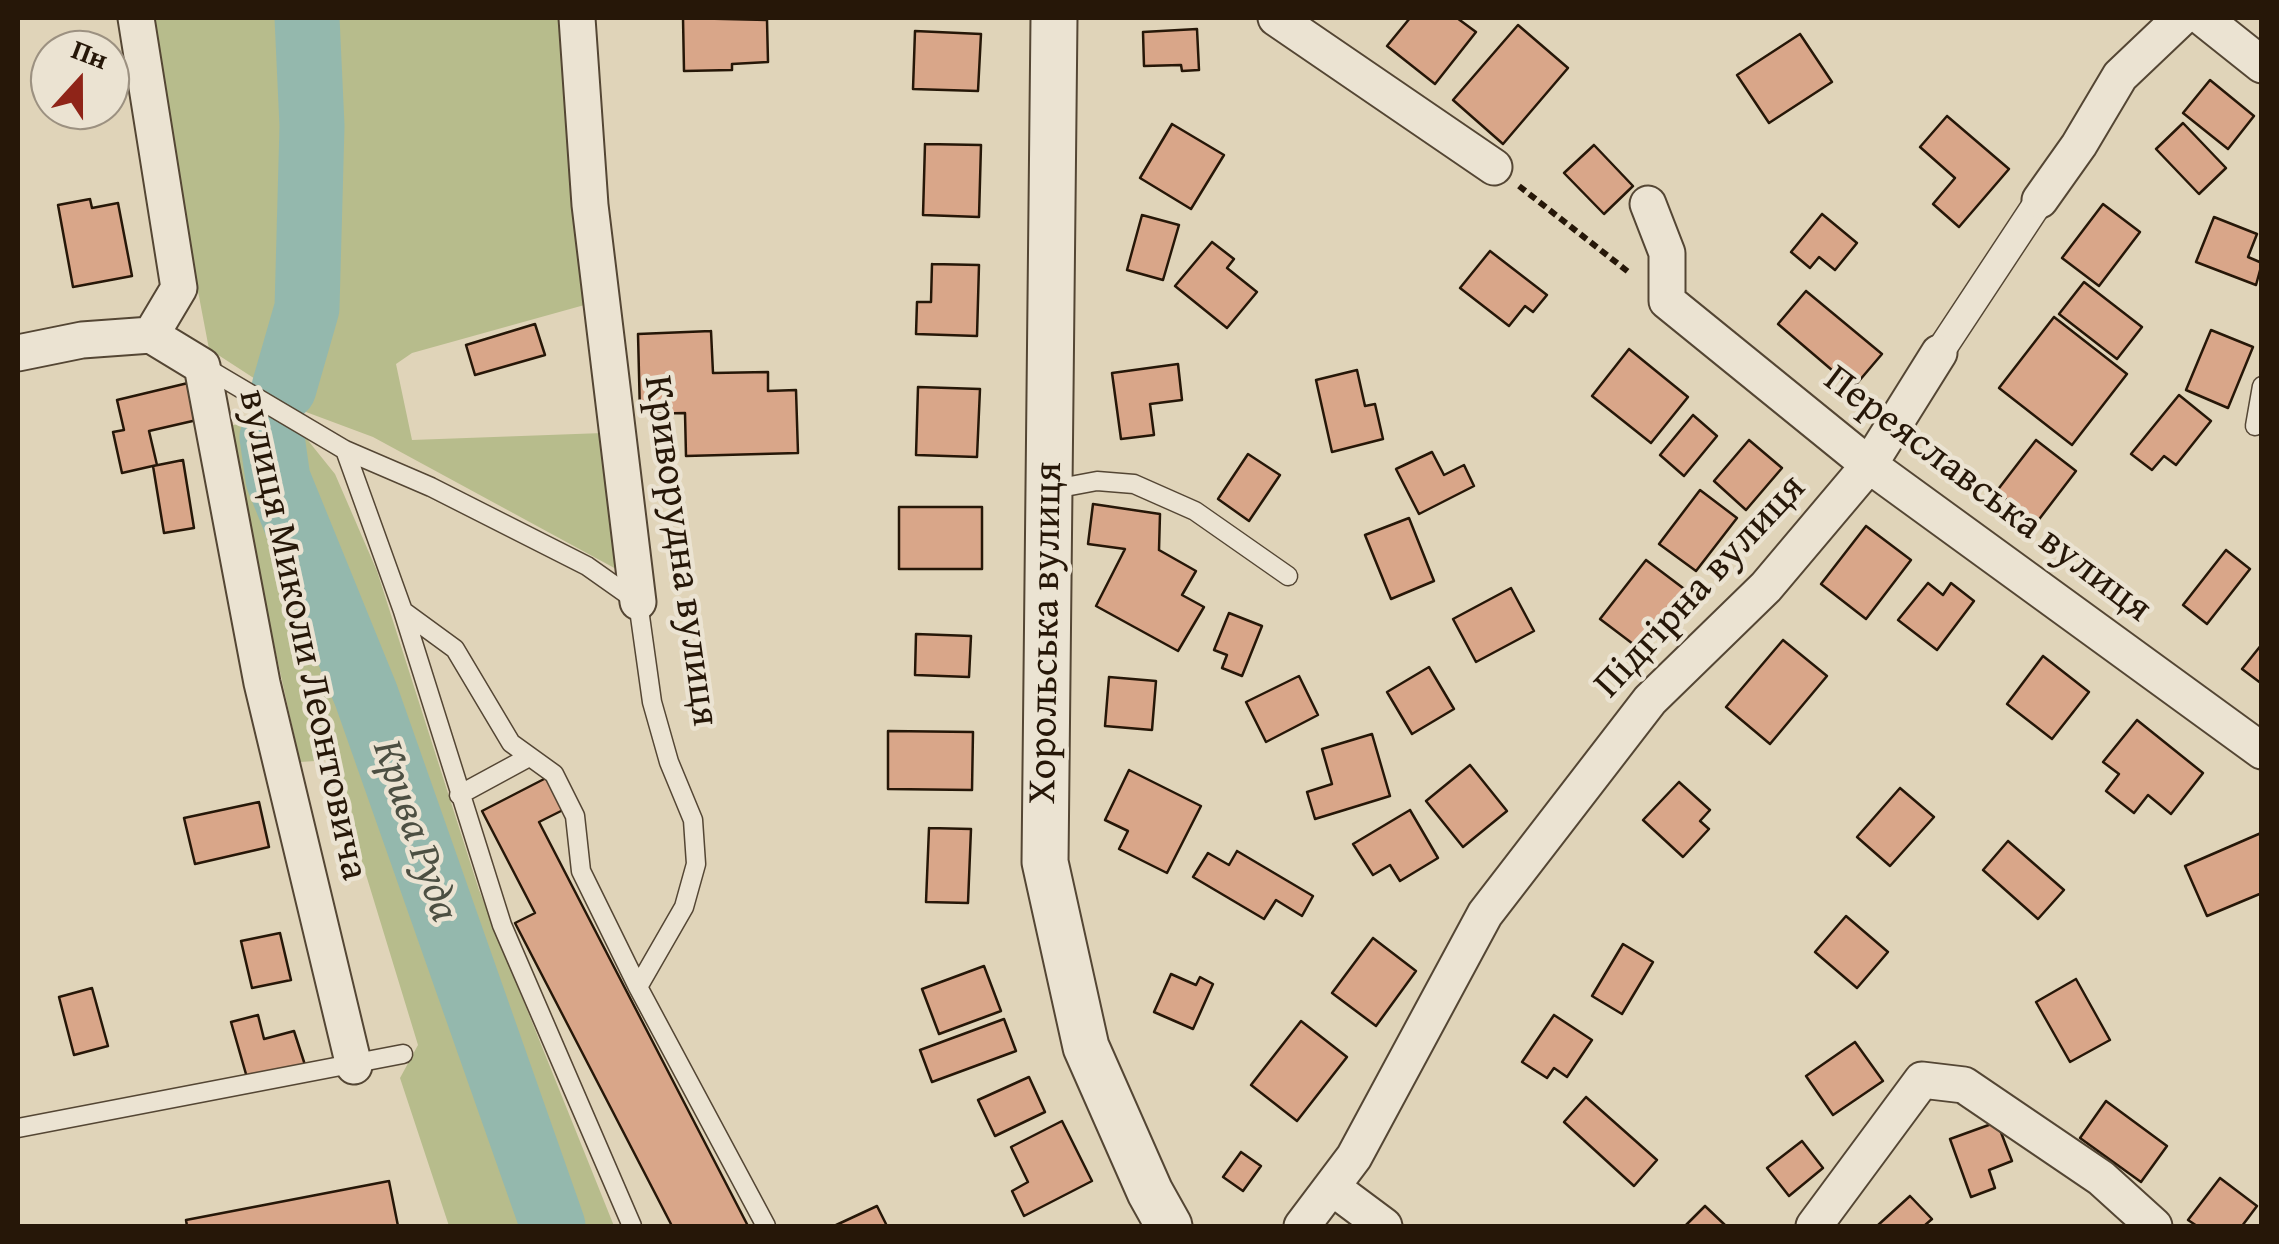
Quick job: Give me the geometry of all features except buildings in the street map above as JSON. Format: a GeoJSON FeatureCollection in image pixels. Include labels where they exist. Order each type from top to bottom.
{"type":"FeatureCollection","features":[{"type":"Feature","properties":{"kind":"street"},"geometry":{"type":"LineString","coordinates":[[18,353],[82,340],[151,335],[178,288],[136,18]]}},
{"type":"Feature","properties":{"kind":"street","name":"Криворудна вулиця"},"geometry":{"type":"LineString","coordinates":[[577,18],[590,205],[638,602]]}},
{"type":"Feature","properties":{"kind":"street","name":"Хорольська вулиця"},"geometry":{"type":"LineString","coordinates":[[1054,18],[1045,862],[1086,1047],[1169,1226]]}},
{"type":"Feature","properties":{"kind":"street"},"geometry":{"type":"LineString","coordinates":[[1276,18],[1494,167]]}},
{"type":"Feature","properties":{"kind":"street","name":"Підгірна вулиця"},"geometry":{"type":"LineString","coordinates":[[1302,1226],[1333,1188],[1399,1076],[1486,914],[1650,700],[1766,587],[1869,465],[2120,76],[2180,18]]}},
{"type":"Feature","properties":{"kind":"street"},"geometry":{"type":"LineString","coordinates":[[2202,18],[2262,66]]}},
{"type":"Feature","properties":{"kind":"street"},"geometry":{"type":"LineString","coordinates":[[1648,204],[1667,253],[1666,301]]}},
{"type":"Feature","properties":{"kind":"street","name":"Переяславська вулиця"},"geometry":{"type":"LineString","coordinates":[[1666,301],[1869,465],[2262,751]]}},
{"type":"Feature","properties":{"kind":"street","name":"вулиця Миколи Леонтовича"},"geometry":{"type":"LineString","coordinates":[[151,335],[202,366],[262,683],[354,1066]]}},
{"type":"Feature","properties":{"kind":"street"},"geometry":{"type":"LineString","coordinates":[[1814,1226],[1922,1080],[1964,1086],[2101,1178],[2154,1226]]}},
{"type":"Feature","properties":{"kind":"street"},"geometry":{"type":"LineString","coordinates":[[1333,1188],[1384,1226]]}},
{"type":"Feature","properties":{"kind":"lane"},"geometry":{"type":"LineString","coordinates":[[202,366],[346,450],[431,487],[587,566],[638,602]]}},
{"type":"Feature","properties":{"kind":"lane"},"geometry":{"type":"LineString","coordinates":[[2255,426],[2262,386]]}},
{"type":"Feature","properties":{"kind":"lane"},"geometry":{"type":"LineString","coordinates":[[346,450],[403,612],[458,795],[509,941],[632,1226]]}},
{"type":"Feature","properties":{"kind":"lane"},"geometry":{"type":"LineString","coordinates":[[1049,490],[1097,481],[1134,484],[1196,511],[1288,576]]}},
{"type":"Feature","properties":{"kind":"lane","name":"Криворудна вулиця"},"geometry":{"type":"LineString","coordinates":[[638,602],[652,702],[668,762],[693,820],[696,864],[684,907],[638,988]]}},
{"type":"Feature","properties":{"kind":"lane"},"geometry":{"type":"LineString","coordinates":[[403,612],[454,649],[511,743],[554,774],[575,816],[581,871],[638,988],[766,1226]]}},
{"type":"Feature","properties":{"kind":"lane"},"geometry":{"type":"LineString","coordinates":[[458,795],[529,757]]}},
{"type":"Feature","properties":{"kind":"lane"},"geometry":{"type":"LineString","coordinates":[[18,1128],[403,1054]]}},
{"type":"Feature","properties":{"kind":"path"},"geometry":{"type":"LineString","coordinates":[[1494,167],[1666,301]]}},
{"type":"Feature","properties":{"kind":"green space"},"geometry":{"type":"Polygon","coordinates":[[[146,18],[564,18],[588,304],[412,353],[396,364],[412,440],[603,433],[618,570],[373,437],[306,412],[209,349],[146,18]]]}},
{"type":"Feature","properties":{"kind":"green space"},"geometry":{"type":"Polygon","coordinates":[[[249,421],[306,438],[335,474],[377,571],[479,890],[614,1226],[449,1226],[400,1078],[418,1045],[331,760],[300,762],[226,427],[249,421]]]}},
{"type":"Feature","properties":{"kind":"waterway","name":"Крива Руда"},"geometry":{"type":"LineString","coordinates":[[284,388],[307,308],[312,126],[307,18]]}},
{"type":"Feature","properties":{"kind":"waterway","name":"Крива Руда"},"geometry":{"type":"LineString","coordinates":[[272,437],[278,479],[366,695],[553,1226]]}}]}
